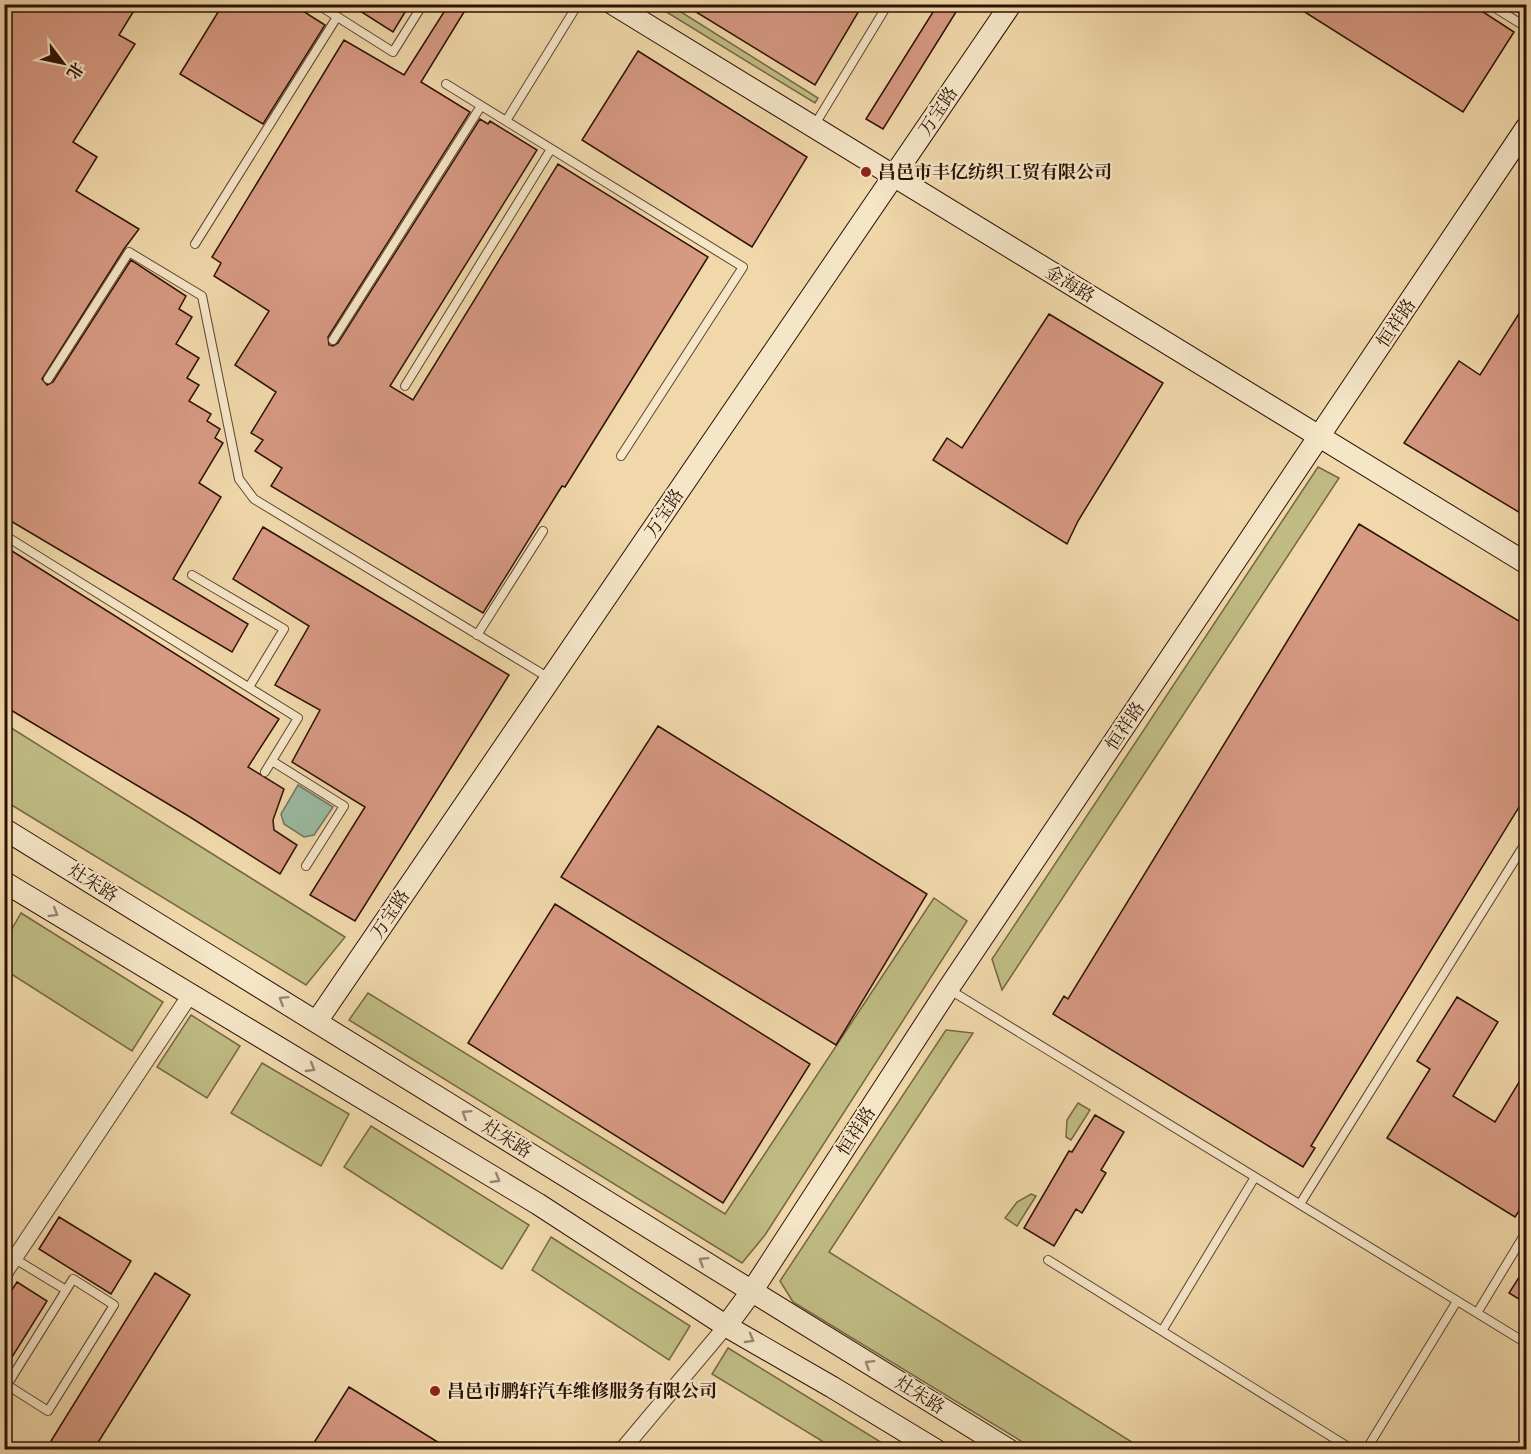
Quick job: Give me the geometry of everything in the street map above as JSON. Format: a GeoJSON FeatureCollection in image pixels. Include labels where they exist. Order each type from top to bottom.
{"type":"FeatureCollection","features":[{"type":"Feature","properties":{"kind":"street","name":"金海路"},"geometry":{"type":"LineString","coordinates":[[613,4],[1527,563]]}},
{"type":"Feature","properties":{"kind":"street","name":"万宝路"},"geometry":{"type":"LineString","coordinates":[[317,1021],[1011,4]]}},
{"type":"Feature","properties":{"kind":"street","name":"恒祥路"},"geometry":{"type":"LineString","coordinates":[[726,1326],[752,1291],[948,989],[1527,128]]}},
{"type":"Feature","properties":{"kind":"street","name":"灶朱路"},"geometry":{"type":"LineString","coordinates":[[4,829],[1008,1449]]}},
{"type":"Feature","properties":{"kind":"street"},"geometry":{"type":"LineString","coordinates":[[4,882],[538,1204],[726,1326],[936,1449]]}},
{"type":"Feature","properties":{"kind":"street"},"geometry":{"type":"LineString","coordinates":[[4,1274],[190,995]]}},
{"type":"Feature","properties":{"kind":"street"},"geometry":{"type":"LineString","coordinates":[[622,1449],[726,1326]]}},
{"type":"Feature","properties":{"kind":"lane"},"geometry":{"type":"LineString","coordinates":[[317,4],[393,52],[423,4]]}},
{"type":"Feature","properties":{"kind":"lane"},"geometry":{"type":"LineString","coordinates":[[506,121],[578,4]]}},
{"type":"Feature","properties":{"kind":"lane"},"geometry":{"type":"LineString","coordinates":[[813,127],[888,4]]}},
{"type":"Feature","properties":{"kind":"lane"},"geometry":{"type":"LineString","coordinates":[[1489,4],[1527,27]]}},
{"type":"Feature","properties":{"kind":"lane"},"geometry":{"type":"LineString","coordinates":[[195,244],[337,17]]}},
{"type":"Feature","properties":{"kind":"lane"},"geometry":{"type":"LineString","coordinates":[[446,84],[743,267],[621,456]]}},
{"type":"Feature","properties":{"kind":"lane"},"geometry":{"type":"LineString","coordinates":[[333,340],[481,106]]}},
{"type":"Feature","properties":{"kind":"lane"},"geometry":{"type":"LineString","coordinates":[[405,386],[551,149]]}},
{"type":"Feature","properties":{"kind":"lane"},"geometry":{"type":"LineString","coordinates":[[48,379],[129,252],[202,296],[239,479],[254,499],[551,679]]}},
{"type":"Feature","properties":{"kind":"lane"},"geometry":{"type":"LineString","coordinates":[[477,635],[543,531]]}},
{"type":"Feature","properties":{"kind":"lane"},"geometry":{"type":"LineString","coordinates":[[4,536],[298,718],[265,772]]}},
{"type":"Feature","properties":{"kind":"lane"},"geometry":{"type":"LineString","coordinates":[[192,575],[284,629],[249,687]]}},
{"type":"Feature","properties":{"kind":"lane"},"geometry":{"type":"LineString","coordinates":[[272,761],[344,806],[306,866]]}},
{"type":"Feature","properties":{"kind":"lane"},"geometry":{"type":"LineString","coordinates":[[1300,1204],[1527,842]]}},
{"type":"Feature","properties":{"kind":"lane"},"geometry":{"type":"LineString","coordinates":[[948,989],[1527,1343]]}},
{"type":"Feature","properties":{"kind":"lane"},"geometry":{"type":"LineString","coordinates":[[1162,1331],[1255,1177]]}},
{"type":"Feature","properties":{"kind":"lane"},"geometry":{"type":"LineString","coordinates":[[1477,1312],[1527,1232]]}},
{"type":"Feature","properties":{"kind":"lane"},"geometry":{"type":"LineString","coordinates":[[15,1259],[66,1290]]}},
{"type":"Feature","properties":{"kind":"lane"},"geometry":{"type":"LineString","coordinates":[[1048,1260],[1353,1449]]}},
{"type":"Feature","properties":{"kind":"lane"},"geometry":{"type":"LineString","coordinates":[[73,1279],[114,1305],[48,1411],[7,1385],[66,1290],[73,1279]]}},
{"type":"Feature","properties":{"kind":"lane"},"geometry":{"type":"LineString","coordinates":[[1366,1449],[1457,1301]]}},
{"type":"Feature","properties":{"kind":"shaded area"},"geometry":{"type":"Polygon","coordinates":[[[655,5],[670,5],[818,98],[815,103],[655,5]]]}},
{"type":"Feature","properties":{"kind":"shaded area"},"geometry":{"type":"Polygon","coordinates":[[[1318,467],[1339,478],[1002,990],[992,959],[1318,467]]]}},
{"type":"Feature","properties":{"kind":"shaded area"},"geometry":{"type":"Polygon","coordinates":[[[4,724],[345,937],[306,985],[5,801],[4,724]]]}},
{"type":"Feature","properties":{"kind":"shaded area"},"geometry":{"type":"Polygon","coordinates":[[[298,785],[333,807],[314,835],[304,837],[284,824],[281,814],[298,785]]]}},
{"type":"Feature","properties":{"kind":"shaded area"},"geometry":{"type":"Polygon","coordinates":[[[934,898],[967,921],[765,1235],[742,1263],[349,1020],[368,993],[725,1214],[934,898]]]}},
{"type":"Feature","properties":{"kind":"shaded area"},"geometry":{"type":"Polygon","coordinates":[[[21,913],[163,1002],[132,1051],[5,970],[5,941],[21,913]]]}},
{"type":"Feature","properties":{"kind":"shaded area"},"geometry":{"type":"Polygon","coordinates":[[[191,1015],[240,1046],[207,1098],[157,1067],[191,1015]]]}},
{"type":"Feature","properties":{"kind":"shaded area"},"geometry":{"type":"Polygon","coordinates":[[[946,1030],[973,1033],[829,1252],[1143,1449],[1034,1449],[793,1302],[780,1281],[946,1030]]]}},
{"type":"Feature","properties":{"kind":"shaded area"},"geometry":{"type":"Polygon","coordinates":[[[262,1063],[349,1114],[321,1166],[231,1113],[262,1063]]]}},
{"type":"Feature","properties":{"kind":"shaded area"},"geometry":{"type":"Polygon","coordinates":[[[1078,1103],[1090,1110],[1071,1140],[1066,1137],[1067,1120],[1078,1103]]]}},
{"type":"Feature","properties":{"kind":"shaded area"},"geometry":{"type":"Polygon","coordinates":[[[371,1126],[529,1225],[502,1269],[344,1167],[371,1126]]]}},
{"type":"Feature","properties":{"kind":"shaded area"},"geometry":{"type":"Polygon","coordinates":[[[1031,1194],[1036,1196],[1017,1226],[1005,1218],[1017,1202],[1031,1194]]]}},
{"type":"Feature","properties":{"kind":"shaded area"},"geometry":{"type":"Polygon","coordinates":[[[551,1237],[690,1326],[669,1360],[532,1270],[551,1237]]]}},
{"type":"Feature","properties":{"kind":"shaded area"},"geometry":{"type":"Polygon","coordinates":[[[728,1348],[892,1449],[835,1449],[712,1374],[728,1348]]]}},
{"type":"Feature","properties":{"kind":"building"},"geometry":{"type":"Polygon","coordinates":[[[4,4],[138,4],[119,35],[135,44],[73,142],[97,157],[76,191],[139,229],[42,379],[47,385],[53,382],[131,260],[186,296],[179,309],[192,317],[176,344],[199,358],[187,378],[199,385],[189,401],[211,414],[207,421],[220,429],[215,438],[223,443],[199,483],[221,497],[173,579],[248,624],[232,652],[4,517],[4,4]]]}},
{"type":"Feature","properties":{"kind":"building"},"geometry":{"type":"Polygon","coordinates":[[[223,4],[292,4],[325,25],[263,124],[180,74],[223,4]]]}},
{"type":"Feature","properties":{"kind":"building"},"geometry":{"type":"Polygon","coordinates":[[[349,4],[410,4],[393,32],[349,4]]]}},
{"type":"Feature","properties":{"kind":"building"},"geometry":{"type":"Polygon","coordinates":[[[449,4],[469,4],[421,82],[470,112],[328,337],[329,345],[333,346],[338,343],[480,119],[488,124],[490,121],[537,150],[390,386],[413,400],[558,164],[708,257],[565,487],[562,486],[483,613],[271,486],[282,468],[255,451],[263,440],[251,433],[276,392],[235,365],[269,311],[214,276],[221,263],[212,257],[344,40],[404,75],[449,4]]]}},
{"type":"Feature","properties":{"kind":"building"},"geometry":{"type":"Polygon","coordinates":[[[683,4],[863,4],[815,85],[683,4]]]}},
{"type":"Feature","properties":{"kind":"building"},"geometry":{"type":"Polygon","coordinates":[[[938,4],[961,4],[883,129],[866,119],[938,4]]]}},
{"type":"Feature","properties":{"kind":"building"},"geometry":{"type":"Polygon","coordinates":[[[1292,4],[1471,4],[1514,32],[1463,112],[1292,4]]]}},
{"type":"Feature","properties":{"kind":"building"},"geometry":{"type":"Polygon","coordinates":[[[638,51],[807,157],[752,247],[582,140],[638,51]]]}},
{"type":"Feature","properties":{"kind":"building"},"geometry":{"type":"Polygon","coordinates":[[[1527,301],[1527,517],[1404,443],[1459,361],[1480,375],[1527,301]]]}},
{"type":"Feature","properties":{"kind":"building"},"geometry":{"type":"Polygon","coordinates":[[[1049,314],[1163,383],[1078,521],[1067,544],[933,460],[947,438],[962,448],[1049,314]]]}},
{"type":"Feature","properties":{"kind":"building"},"geometry":{"type":"Polygon","coordinates":[[[1359,524],[1527,626],[1527,794],[1311,1146],[1315,1148],[1303,1167],[1053,1014],[1064,996],[1068,999],[1359,524]]]}},
{"type":"Feature","properties":{"kind":"building"},"geometry":{"type":"Polygon","coordinates":[[[263,527],[509,675],[355,921],[310,895],[365,807],[292,762],[320,710],[275,685],[309,626],[233,579],[263,527]]]}},
{"type":"Feature","properties":{"kind":"building"},"geometry":{"type":"Polygon","coordinates":[[[4,546],[279,719],[248,767],[284,789],[273,820],[274,830],[297,845],[280,874],[190,817],[4,706],[4,546]]]}},
{"type":"Feature","properties":{"kind":"building"},"geometry":{"type":"Polygon","coordinates":[[[658,726],[927,894],[836,1045],[561,877],[658,726]]]}},
{"type":"Feature","properties":{"kind":"building"},"geometry":{"type":"Polygon","coordinates":[[[555,904],[810,1064],[723,1203],[468,1043],[555,904]]]}},
{"type":"Feature","properties":{"kind":"building"},"geometry":{"type":"Polygon","coordinates":[[[1457,997],[1498,1022],[1453,1096],[1495,1122],[1527,1069],[1527,1199],[1515,1217],[1387,1138],[1430,1069],[1417,1061],[1457,997]]]}},
{"type":"Feature","properties":{"kind":"building"},"geometry":{"type":"Polygon","coordinates":[[[1095,1115],[1124,1132],[1101,1170],[1106,1173],[1082,1213],[1076,1209],[1054,1246],[1024,1228],[1069,1151],[1072,1152],[1095,1115]]]}},
{"type":"Feature","properties":{"kind":"building"},"geometry":{"type":"Polygon","coordinates":[[[59,1217],[131,1261],[111,1294],[39,1249],[59,1217]]]}},
{"type":"Feature","properties":{"kind":"building"},"geometry":{"type":"Polygon","coordinates":[[[1527,1265],[1527,1304],[1509,1293],[1527,1265]]]}},
{"type":"Feature","properties":{"kind":"building"},"geometry":{"type":"Polygon","coordinates":[[[155,1273],[190,1295],[94,1449],[66,1449],[51,1441],[155,1273]]]}},
{"type":"Feature","properties":{"kind":"building"},"geometry":{"type":"Polygon","coordinates":[[[17,1282],[47,1301],[4,1370],[4,1302],[17,1282]]]}},
{"type":"Feature","properties":{"kind":"building"},"geometry":{"type":"Polygon","coordinates":[[[349,1387],[449,1449],[310,1449],[349,1387]]]}},
{"type":"Feature","properties":{"kind":"place","name":"昌邑市丰亿纺织工贸有限公司"},"geometry":{"type":"Point","coordinates":[866,172]}},
{"type":"Feature","properties":{"kind":"place","name":"昌邑市鹏轩汽车维修服务有限公司"},"geometry":{"type":"Point","coordinates":[435,1391]}}]}
